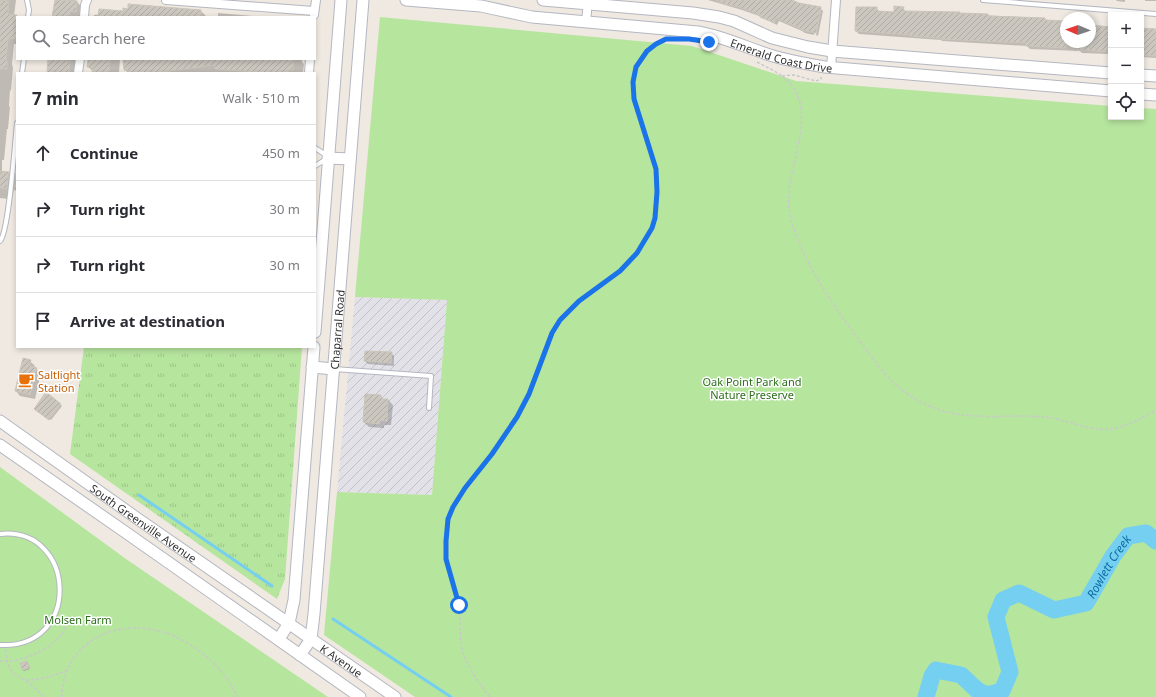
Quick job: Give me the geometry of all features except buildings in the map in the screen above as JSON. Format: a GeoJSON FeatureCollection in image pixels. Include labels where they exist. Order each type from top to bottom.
{"type":"FeatureCollection","features":[{"type":"Feature","properties":{"kind":"main road","name":"Chaparral Road"},"geometry":{"type":"LineString","coordinates":[[316,319],[341,0]]}},
{"type":"Feature","properties":{"kind":"main road","name":"Chaparral Road"},"geometry":{"type":"LineString","coordinates":[[300,655],[311,639],[314,614],[363,0]]}},
{"type":"Feature","properties":{"kind":"main road","name":"Emerald Coast Drive"},"geometry":{"type":"LineString","coordinates":[[406,0],[481,6],[532,17],[677,30],[714,35],[788,60],[831,68],[1108,91]]}},
{"type":"Feature","properties":{"kind":"main road","name":"Emerald Coast Drive"},"geometry":{"type":"LineString","coordinates":[[543,0],[588,2],[719,17],[734,21],[772,38],[832,51],[1108,73]]}},
{"type":"Feature","properties":{"kind":"main road"},"geometry":{"type":"LineString","coordinates":[[1144,75],[1156,76]]}},
{"type":"Feature","properties":{"kind":"main road"},"geometry":{"type":"LineString","coordinates":[[1144,94],[1156,95]]}},
{"type":"Feature","properties":{"kind":"main road"},"geometry":{"type":"LineString","coordinates":[[328,158],[350,159]]}},
{"type":"Feature","properties":{"kind":"main road","name":"Chaparral Road"},"geometry":{"type":"LineString","coordinates":[[283,642],[294,600],[314,348]]}},
{"type":"Feature","properties":{"kind":"main road"},"geometry":{"type":"LineString","coordinates":[[312,367],[334,369]]}},
{"type":"Feature","properties":{"kind":"main road","name":"South Greenville Avenue"},"geometry":{"type":"LineString","coordinates":[[0,421],[138,519],[289,623]]}},
{"type":"Feature","properties":{"kind":"main road"},"geometry":{"type":"LineString","coordinates":[[0,445],[10,429]]}},
{"type":"Feature","properties":{"kind":"main road","name":"South Greenville Avenue"},"geometry":{"type":"LineString","coordinates":[[0,445],[283,642]]}},
{"type":"Feature","properties":{"kind":"main road"},"geometry":{"type":"LineString","coordinates":[[128,534],[138,519]]}},
{"type":"Feature","properties":{"kind":"main road","name":"K Avenue"},"geometry":{"type":"LineString","coordinates":[[289,623],[395,697]]}},
{"type":"Feature","properties":{"kind":"main road","name":"K Avenue"},"geometry":{"type":"LineString","coordinates":[[283,642],[360,697]]}},
{"type":"Feature","properties":{"kind":"street"},"geometry":{"type":"LineString","coordinates":[[84,16],[87,0]]}},
{"type":"Feature","properties":{"kind":"street"},"geometry":{"type":"LineString","coordinates":[[166,0],[314,14],[316,0]]}},
{"type":"Feature","properties":{"kind":"street"},"geometry":{"type":"LineString","coordinates":[[831,68],[836,0]]}},
{"type":"Feature","properties":{"kind":"street"},"geometry":{"type":"LineString","coordinates":[[586,23],[588,2]]}},
{"type":"Feature","properties":{"kind":"street"},"geometry":{"type":"LineString","coordinates":[[78,72],[80,60]]}},
{"type":"Feature","properties":{"kind":"street"},"geometry":{"type":"LineString","coordinates":[[309,72],[310,60]]}},
{"type":"Feature","properties":{"kind":"lane"},"geometry":{"type":"LineString","coordinates":[[27,0],[29,10],[28,16]]}},
{"type":"Feature","properties":{"kind":"lane"},"geometry":{"type":"LineString","coordinates":[[983,0],[1156,14]]}},
{"type":"Feature","properties":{"kind":"lane"},"geometry":{"type":"LineString","coordinates":[[22,72],[24,60]]}},
{"type":"Feature","properties":{"kind":"lane"},"geometry":{"type":"LineString","coordinates":[[0,241],[3,238],[7,215],[16,131]]}},
{"type":"Feature","properties":{"kind":"lane"},"geometry":{"type":"LineString","coordinates":[[316,149],[328,158],[316,165]]}},
{"type":"Feature","properties":{"kind":"lane"},"geometry":{"type":"LineString","coordinates":[[334,369],[431,376],[429,408]]}},
{"type":"Feature","properties":{"kind":"lane"},"geometry":{"type":"LineString","coordinates":[[0,534],[20,536],[29,539],[44,549],[58,572],[61,590],[56,612],[50,623],[38,635],[26,641],[15,644],[0,645]]}},
{"type":"Feature","properties":{"kind":"path"},"geometry":{"type":"LineString","coordinates":[[490,697],[467,662],[462,649],[459,605],[446,559],[448,519],[453,507],[465,488],[492,454],[517,417],[529,394],[552,333],[560,320],[579,301],[620,271],[637,253],[652,228],[655,218],[657,192],[656,169],[634,99],[633,82],[636,67],[647,51],[666,39]]}},
{"type":"Feature","properties":{"kind":"path"},"geometry":{"type":"LineString","coordinates":[[755,61],[788,81],[796,93],[802,114],[800,137],[789,186],[789,207],[793,228],[812,270],[849,328],[888,378],[912,397],[937,410],[960,415],[1046,417],[1100,429],[1110,429],[1132,423],[1156,410]]}},
{"type":"Feature","properties":{"kind":"path"},"geometry":{"type":"LineString","coordinates":[[0,661],[6,662],[25,658],[40,651],[62,633],[68,623]]}},
{"type":"Feature","properties":{"kind":"path"},"geometry":{"type":"LineString","coordinates":[[62,697],[62,687],[67,670],[76,655],[86,643],[101,634],[129,627],[145,628],[175,637],[206,657],[223,674],[238,697]]}},
{"type":"Feature","properties":{"kind":"path"},"geometry":{"type":"LineString","coordinates":[[6,645],[6,662],[12,672],[44,697]]}},
{"type":"Feature","properties":{"kind":"path"},"geometry":{"type":"LineString","coordinates":[[24,680],[43,679],[67,670]]}},
{"type":"Feature","properties":{"kind":"shaded area"},"geometry":{"type":"Polygon","coordinates":[[[355,297],[447,300],[432,495],[337,492],[355,297]]]}},
{"type":"Feature","properties":{"kind":"green space","name":"Oak Point Park and Nature Preserve"},"geometry":{"type":"Polygon","coordinates":[[[380,17],[692,46],[796,81],[1108,106],[1108,120],[1144,120],[1144,108],[1156,109],[1156,697],[415,697],[324,635],[337,492],[432,495],[447,300],[355,297],[380,17]]]}},
{"type":"Feature","properties":{"kind":"green space"},"geometry":{"type":"Polygon","coordinates":[[[84,348],[302,348],[285,579],[277,599],[70,454],[84,348]]]}},
{"type":"Feature","properties":{"kind":"green space","name":"Molsen Farm"},"geometry":{"type":"Polygon","coordinates":[[[0,467],[126,559],[328,697],[0,697],[0,467]]]}},
{"type":"Feature","properties":{"kind":"waterway"},"geometry":{"type":"LineString","coordinates":[[139,495],[272,586]]}},
{"type":"Feature","properties":{"kind":"waterway","name":"Rowlett Creek"},"geometry":{"type":"LineString","coordinates":[[926,697],[932,676],[936,670],[961,675],[977,690],[987,695],[1002,691],[1010,672],[996,617],[1003,600],[1019,593],[1054,610],[1086,603],[1113,556],[1128,536],[1146,533],[1156,541]]}},
{"type":"Feature","properties":{"kind":"waterway"},"geometry":{"type":"LineString","coordinates":[[333,619],[451,697]]}},
{"type":"Feature","properties":{"kind":"place","name":"Saltlight Station"},"geometry":{"type":"Point","coordinates":[26,380]}},
{"type":"Feature","properties":{"kind":"route"},"geometry":{"type":"LineString","coordinates":[[459,605],[446,559],[448,519],[453,507],[465,488],[492,454],[517,417],[529,394],[552,333],[560,320],[579,301],[620,271],[637,253],[652,228],[655,218],[657,192],[656,169],[634,99],[633,82],[636,67],[647,51],[666,39],[689,39],[709,42]]}}]}
